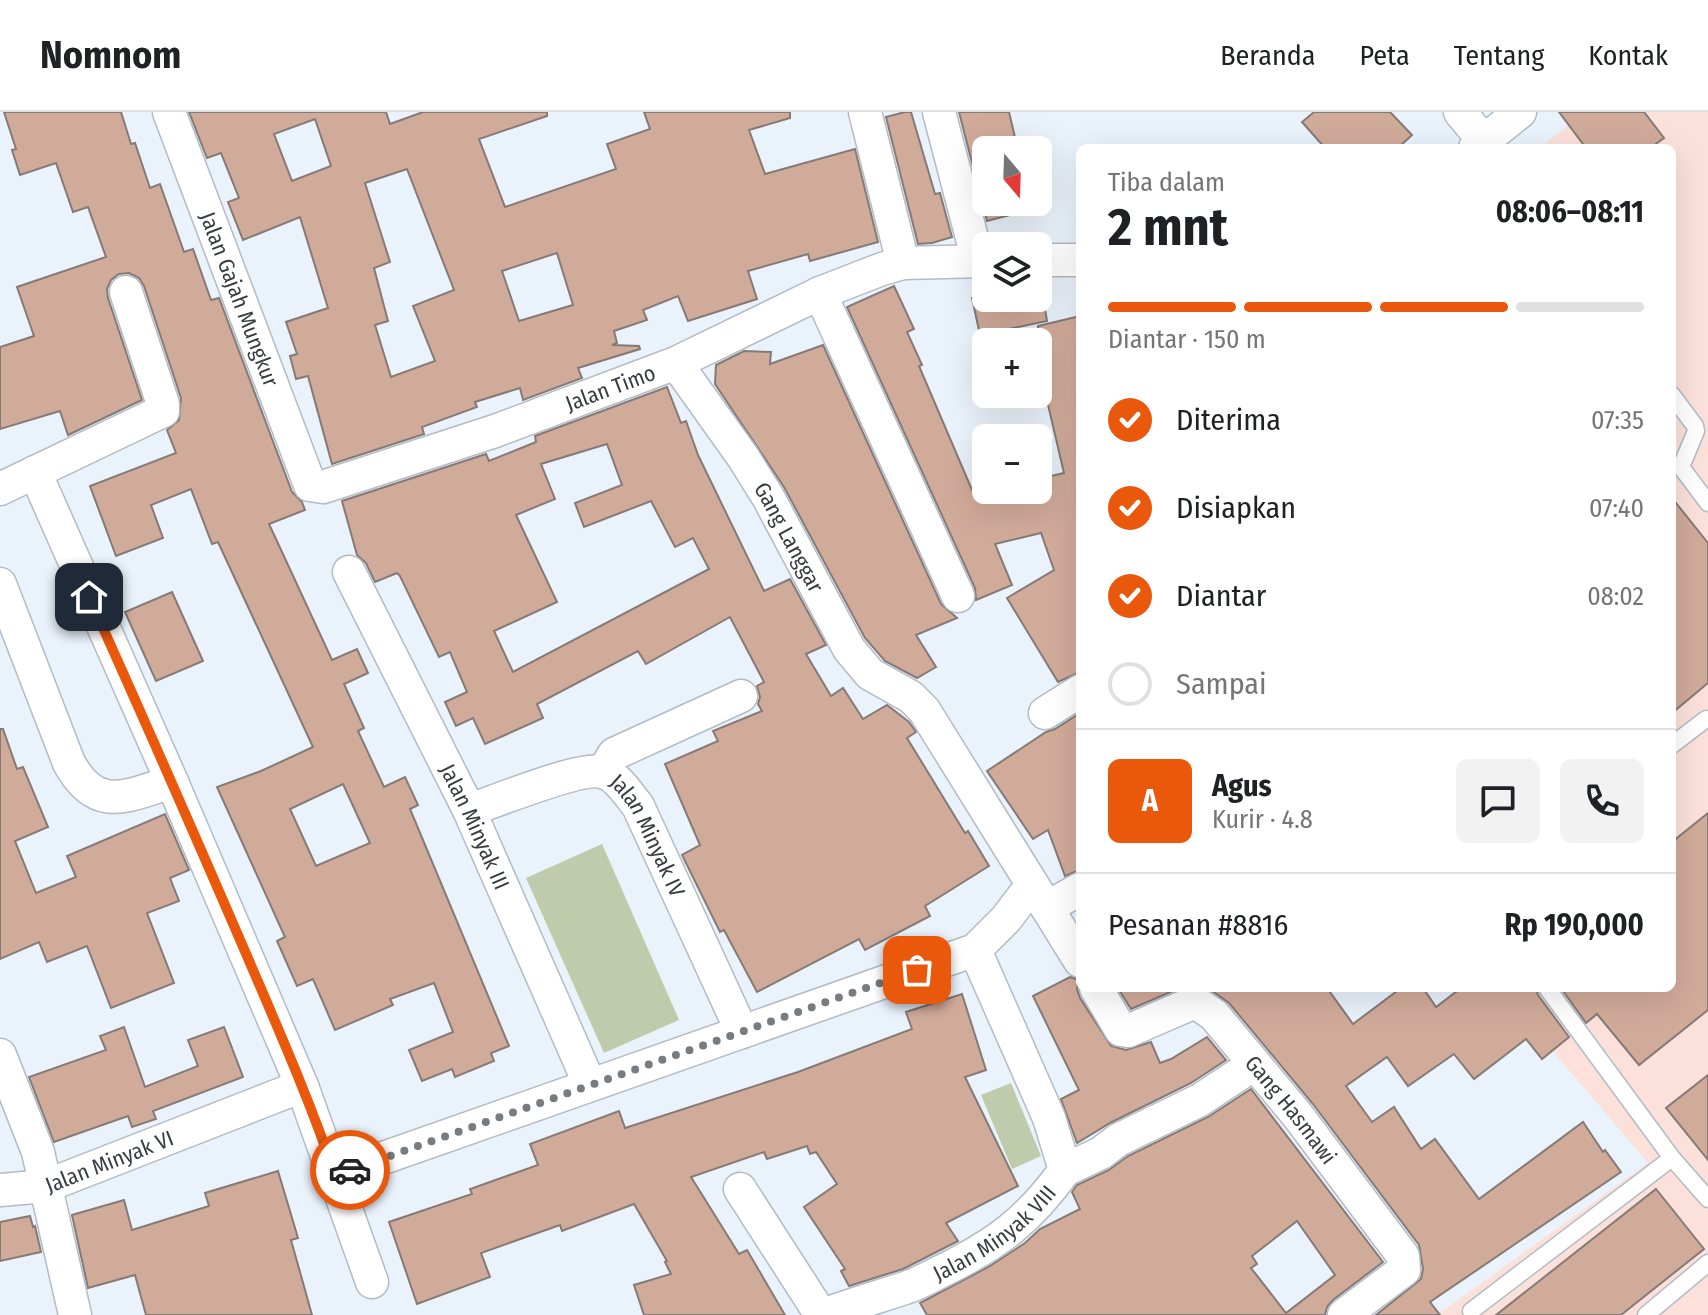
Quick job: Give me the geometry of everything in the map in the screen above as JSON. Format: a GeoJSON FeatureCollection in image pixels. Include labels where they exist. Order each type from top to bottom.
{"type":"FeatureCollection","features":[{"type":"Feature","properties":{"kind":"street","name":"Jalan Gajah Mungkur"},"geometry":{"type":"LineString","coordinates":[[169,112],[310,485]]}},
{"type":"Feature","properties":{"kind":"street"},"geometry":{"type":"LineString","coordinates":[[865,112],[903,263]]}},
{"type":"Feature","properties":{"kind":"street"},"geometry":{"type":"LineString","coordinates":[[939,112],[974,232]]}},
{"type":"Feature","properties":{"kind":"street"},"geometry":{"type":"LineString","coordinates":[[1460,112],[1479,144],[1520,112]]}},
{"type":"Feature","properties":{"kind":"street"},"geometry":{"type":"LineString","coordinates":[[1052,260],[1076,260]]}},
{"type":"Feature","properties":{"kind":"street","name":"Jalan Timo"},"geometry":{"type":"LineString","coordinates":[[310,485],[323,487],[495,431],[676,363],[820,293],[903,263],[972,261]]}},
{"type":"Feature","properties":{"kind":"street"},"geometry":{"type":"LineString","coordinates":[[0,489],[163,411],[126,292]]}},
{"type":"Feature","properties":{"kind":"street"},"geometry":{"type":"LineString","coordinates":[[820,293],[958,596]]}},
{"type":"Feature","properties":{"kind":"street","name":"Gang Langgar"},"geometry":{"type":"LineString","coordinates":[[676,363],[760,483],[849,649],[870,674],[911,697],[924,710],[1040,897]]}},
{"type":"Feature","properties":{"kind":"street"},"geometry":{"type":"LineString","coordinates":[[35,472],[302,1086],[372,1282]]}},
{"type":"Feature","properties":{"kind":"street","name":"Jalan Minyak III"},"geometry":{"type":"LineString","coordinates":[[349,572],[469,810],[590,1085]]}},
{"type":"Feature","properties":{"kind":"street"},"geometry":{"type":"LineString","coordinates":[[0,584],[69,763],[79,781],[99,796],[110,798],[172,782]]}},
{"type":"Feature","properties":{"kind":"street"},"geometry":{"type":"LineString","coordinates":[[1045,713],[1076,694]]}},
{"type":"Feature","properties":{"kind":"street"},"geometry":{"type":"LineString","coordinates":[[603,772],[614,754],[741,696]]}},
{"type":"Feature","properties":{"kind":"street","name":"Jalan Minyak IV"},"geometry":{"type":"LineString","coordinates":[[469,810],[582,772],[603,772],[617,781],[638,806],[742,1032]]}},
{"type":"Feature","properties":{"kind":"street"},"geometry":{"type":"LineString","coordinates":[[335,1175],[975,950],[1006,919],[1040,897],[1076,890]]}},
{"type":"Feature","properties":{"kind":"street"},"geometry":{"type":"LineString","coordinates":[[1040,897],[1076,955]]}},
{"type":"Feature","properties":{"kind":"street","name":"Jalan Minyak VIII"},"geometry":{"type":"LineString","coordinates":[[822,1315],[908,1287],[1003,1237],[1042,1202],[1065,1170],[1049,1118],[975,950]]}},
{"type":"Feature","properties":{"kind":"street","name":"Gang Hasmawi"},"geometry":{"type":"LineString","coordinates":[[1098,992],[1121,1030],[1128,1031],[1195,1002],[1214,1015],[1298,1116],[1403,1256],[1404,1270],[1344,1315]]}},
{"type":"Feature","properties":{"kind":"street","name":"Jalan Minyak VI"},"geometry":{"type":"LineString","coordinates":[[0,1055],[38,1152],[46,1186],[302,1086]]}},
{"type":"Feature","properties":{"kind":"street"},"geometry":{"type":"LineString","coordinates":[[1065,1170],[1200,1100],[1253,1065]]}},
{"type":"Feature","properties":{"kind":"street"},"geometry":{"type":"LineString","coordinates":[[0,1190],[46,1186],[75,1315]]}},
{"type":"Feature","properties":{"kind":"street"},"geometry":{"type":"LineString","coordinates":[[740,1189],[822,1315]]}},
{"type":"Feature","properties":{"kind":"lane"},"geometry":{"type":"LineString","coordinates":[[1676,400],[1696,431],[1681,467],[1708,503]]}},
{"type":"Feature","properties":{"kind":"lane"},"geometry":{"type":"LineString","coordinates":[[1676,742],[1707,719]]}},
{"type":"Feature","properties":{"kind":"lane"},"geometry":{"type":"LineString","coordinates":[[1550,992],[1672,1158],[1708,1199]]}},
{"type":"Feature","properties":{"kind":"lane"},"geometry":{"type":"LineString","coordinates":[[1471,1311],[1672,1158]]}},
{"type":"Feature","properties":{"kind":"lane"},"geometry":{"type":"LineString","coordinates":[[1646,1315],[1708,1263]]}},
{"type":"Feature","properties":{"kind":"shaded area"},"geometry":{"type":"Polygon","coordinates":[[[1584,112],[1708,112],[1708,1315],[1437,1315],[1648,1163],[1502,992],[1676,992],[1676,144],[1545,144],[1584,112]]]}},
{"type":"Feature","properties":{"kind":"green space"},"geometry":{"type":"Polygon","coordinates":[[[602,844],[679,1020],[604,1053],[526,878],[602,844]]]}},
{"type":"Feature","properties":{"kind":"green space"},"geometry":{"type":"Polygon","coordinates":[[[1011,1083],[1041,1156],[1012,1169],[981,1095],[1011,1083]]]}},
{"type":"Feature","properties":{"kind":"building"},"geometry":{"type":"Polygon","coordinates":[[[4,112],[121,112],[150,188],[160,184],[184,252],[193,249],[211,300],[219,298],[292,492],[305,510],[269,524],[332,660],[357,649],[368,673],[344,684],[364,728],[358,731],[384,787],[405,777],[418,805],[410,809],[509,1046],[491,1053],[494,1061],[455,1077],[452,1069],[422,1081],[409,1050],[453,1032],[434,983],[390,999],[393,1005],[335,1030],[313,979],[297,986],[277,941],[285,937],[217,787],[313,747],[218,542],[212,544],[191,489],[151,505],[163,538],[116,556],[90,486],[176,453],[167,430],[179,420],[181,398],[139,278],[129,273],[119,274],[111,280],[107,289],[142,400],[68,435],[60,411],[0,429],[0,347],[34,336],[17,287],[106,257],[88,207],[73,212],[56,163],[20,175],[12,150],[16,149],[4,112]],[[343,784],[290,809],[316,866],[370,843],[343,784]]]}},
{"type":"Feature","properties":{"kind":"building"},"geometry":{"type":"Polygon","coordinates":[[[189,112],[386,112],[390,124],[423,112],[547,112],[547,116],[479,139],[505,207],[616,169],[607,144],[650,129],[644,112],[790,112],[790,118],[749,130],[765,174],[855,149],[878,242],[810,261],[808,254],[748,271],[757,299],[688,321],[678,296],[643,310],[647,320],[614,331],[617,343],[612,345],[639,346],[640,349],[578,368],[582,378],[523,400],[520,388],[475,402],[477,407],[422,427],[424,434],[332,464],[308,376],[296,379],[290,356],[297,354],[286,322],[328,308],[300,217],[243,240],[228,202],[239,198],[221,153],[207,158],[189,112]],[[315,119],[274,134],[292,181],[331,166],[315,119]],[[407,169],[365,183],[390,262],[374,268],[388,321],[375,325],[391,377],[435,361],[413,306],[454,290],[407,169]],[[557,253],[502,271],[519,321],[573,305],[557,253]]]}},
{"type":"Feature","properties":{"kind":"building"},"geometry":{"type":"Polygon","coordinates":[[[911,112],[935,194],[940,193],[952,237],[932,243],[918,244],[886,117],[911,112]]]}},
{"type":"Feature","properties":{"kind":"building"},"geometry":{"type":"Polygon","coordinates":[[[959,112],[1009,112],[1015,136],[972,136],[972,163],[959,112]]]}},
{"type":"Feature","properties":{"kind":"building"},"geometry":{"type":"Polygon","coordinates":[[[1314,112],[1390,112],[1412,135],[1402,144],[1321,144],[1302,122],[1314,112]]]}},
{"type":"Feature","properties":{"kind":"building"},"geometry":{"type":"Polygon","coordinates":[[[1559,112],[1644,112],[1664,138],[1656,144],[1583,144],[1559,112]]]}},
{"type":"Feature","properties":{"kind":"building"},"geometry":{"type":"Polygon","coordinates":[[[986,216],[1007,216],[987,221],[986,216]]]}},
{"type":"Feature","properties":{"kind":"building"},"geometry":{"type":"Polygon","coordinates":[[[894,286],[914,329],[907,332],[922,365],[919,366],[972,490],[972,504],[1052,504],[1052,476],[1064,473],[1049,408],[1052,408],[1052,328],[1038,326],[1076,317],[1076,674],[1058,682],[1007,598],[1054,570],[1041,533],[995,544],[1012,585],[976,600],[975,588],[847,307],[894,286]]]}},
{"type":"Feature","properties":{"kind":"building"},"geometry":{"type":"Polygon","coordinates":[[[975,312],[1045,312],[1047,321],[1014,328],[978,328],[975,312]]]}},
{"type":"Feature","properties":{"kind":"building"},"geometry":{"type":"Polygon","coordinates":[[[823,345],[941,604],[957,618],[916,635],[936,667],[917,678],[885,661],[865,638],[784,487],[715,384],[716,365],[744,351],[771,352],[770,364],[823,345]]]}},
{"type":"Feature","properties":{"kind":"building"},"geometry":{"type":"Polygon","coordinates":[[[667,387],[681,423],[686,421],[698,455],[764,591],[790,579],[826,645],[806,654],[831,696],[843,688],[863,719],[887,705],[909,722],[916,732],[907,738],[965,833],[968,831],[989,866],[925,906],[930,916],[865,950],[859,939],[757,992],[724,930],[720,932],[682,855],[700,845],[665,764],[718,741],[713,731],[762,711],[758,704],[757,686],[764,682],[730,617],[646,664],[638,651],[537,704],[543,718],[485,744],[473,718],[456,726],[445,702],[467,692],[450,652],[439,657],[397,573],[375,582],[366,563],[357,555],[342,501],[486,454],[489,461],[536,442],[535,436],[667,387]],[[607,444],[541,464],[555,499],[516,515],[557,602],[494,631],[513,672],[709,569],[693,538],[675,547],[651,501],[584,527],[575,503],[622,485],[607,444]]]}},
{"type":"Feature","properties":{"kind":"building"},"geometry":{"type":"Polygon","coordinates":[[[1676,503],[1708,543],[1708,683],[1676,710],[1676,503]]]}},
{"type":"Feature","properties":{"kind":"building"},"geometry":{"type":"Polygon","coordinates":[[[172,592],[203,661],[156,681],[125,612],[172,592]]]}},
{"type":"Feature","properties":{"kind":"building"},"geometry":{"type":"Polygon","coordinates":[[[1076,716],[1076,872],[1065,876],[1048,830],[1033,839],[987,771],[1076,716]]]}},
{"type":"Feature","properties":{"kind":"building"},"geometry":{"type":"Polygon","coordinates":[[[0,729],[3,729],[17,769],[23,767],[48,827],[15,841],[36,893],[76,877],[67,856],[165,814],[189,870],[170,878],[179,901],[147,913],[174,983],[111,1008],[87,946],[47,962],[39,942],[0,959],[0,729]]]}},
{"type":"Feature","properties":{"kind":"building"},"geometry":{"type":"Polygon","coordinates":[[[1708,813],[1708,1010],[1639,1065],[1597,1014],[1586,1023],[1564,992],[1676,992],[1676,839],[1708,813]]]}},
{"type":"Feature","properties":{"kind":"building"},"geometry":{"type":"Polygon","coordinates":[[[1070,977],[1076,979],[1076,992],[1111,1046],[1126,1050],[1151,1042],[1160,1063],[1207,1037],[1226,1060],[1191,1083],[1077,1143],[1061,1099],[1079,1090],[1033,996],[1070,977]]]}},
{"type":"Feature","properties":{"kind":"building"},"geometry":{"type":"Polygon","coordinates":[[[1120,992],[1171,992],[1131,1009],[1120,992]]]}},
{"type":"Feature","properties":{"kind":"building"},"geometry":{"type":"Polygon","coordinates":[[[1214,992],[1330,992],[1353,1024],[1396,992],[1426,992],[1436,1007],[1456,992],[1537,992],[1569,1037],[1542,1059],[1526,1039],[1474,1079],[1454,1054],[1408,1086],[1387,1057],[1346,1086],[1372,1122],[1394,1107],[1421,1149],[1435,1139],[1479,1199],[1583,1122],[1621,1172],[1430,1302],[1440,1315],[1376,1315],[1421,1279],[1423,1269],[1419,1245],[1313,1104],[1229,1003],[1214,992]]]}},
{"type":"Feature","properties":{"kind":"building"},"geometry":{"type":"Polygon","coordinates":[[[962,994],[986,1070],[965,1077],[1018,1186],[946,1223],[958,1241],[903,1269],[849,1286],[841,1271],[845,1269],[804,1207],[837,1184],[816,1152],[810,1154],[807,1146],[767,1159],[764,1152],[691,1177],[739,1254],[747,1250],[785,1315],[644,1315],[634,1285],[671,1274],[667,1261],[634,1204],[562,1231],[560,1225],[481,1253],[490,1277],[417,1304],[389,1222],[472,1194],[470,1189],[538,1165],[530,1144],[619,1111],[625,1128],[798,1072],[912,1029],[906,1012],[962,994]]]}},
{"type":"Feature","properties":{"kind":"building"},"geometry":{"type":"Polygon","coordinates":[[[124,1027],[145,1087],[198,1066],[188,1040],[224,1027],[243,1077],[153,1111],[156,1119],[132,1127],[128,1116],[54,1142],[29,1077],[106,1050],[100,1036],[124,1027]]]}},
{"type":"Feature","properties":{"kind":"building"},"geometry":{"type":"Polygon","coordinates":[[[1708,1075],[1708,1160],[1666,1108],[1708,1075]]]}},
{"type":"Feature","properties":{"kind":"building"},"geometry":{"type":"Polygon","coordinates":[[[1251,1089],[1383,1262],[1333,1300],[1325,1315],[927,1315],[920,1303],[990,1266],[1040,1229],[1080,1209],[1072,1192],[1077,1185],[1208,1117],[1251,1089]],[[1297,1221],[1252,1256],[1257,1264],[1251,1268],[1286,1313],[1335,1275],[1297,1221]]]}},
{"type":"Feature","properties":{"kind":"building"},"geometry":{"type":"Polygon","coordinates":[[[278,1171],[298,1238],[291,1240],[312,1315],[146,1315],[135,1275],[88,1288],[72,1215],[124,1200],[132,1230],[209,1206],[205,1193],[278,1171]]]}},
{"type":"Feature","properties":{"kind":"building"},"geometry":{"type":"Polygon","coordinates":[[[1656,1189],[1704,1249],[1621,1315],[1496,1315],[1656,1189]]]}},
{"type":"Feature","properties":{"kind":"building"},"geometry":{"type":"Polygon","coordinates":[[[30,1216],[41,1252],[0,1261],[0,1222],[30,1216]]]}},
{"type":"Feature","properties":{"kind":"way so far"},"geometry":{"type":"LineString","coordinates":[[350,1170],[917,970]]}},
{"type":"Feature","properties":{"kind":"route"},"geometry":{"type":"LineString","coordinates":[[89,597],[291,1058],[335,1175],[350,1170]]}}]}
